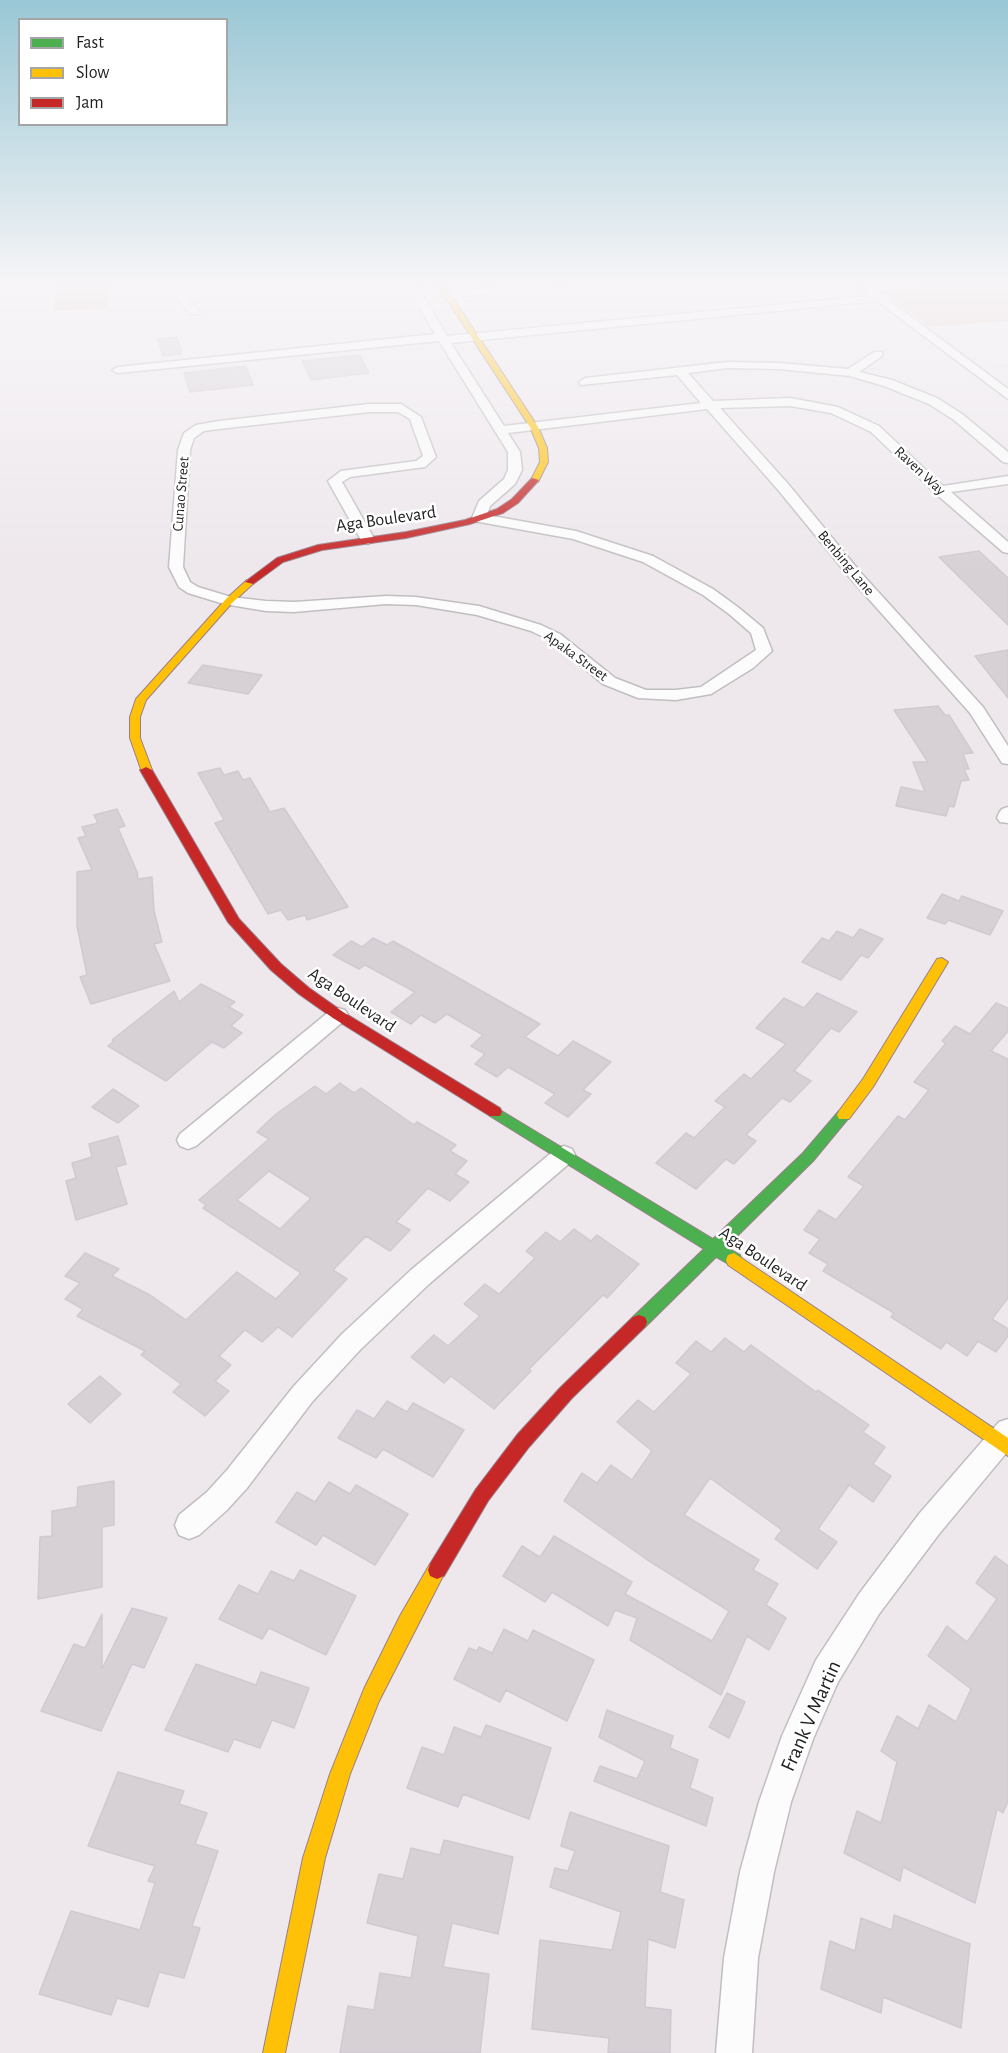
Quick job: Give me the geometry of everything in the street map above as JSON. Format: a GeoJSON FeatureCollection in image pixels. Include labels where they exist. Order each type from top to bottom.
{"type":"FeatureCollection","features":[{"type":"Feature","properties":{"kind":"street"},"geometry":{"type":"LineString","coordinates":[[470,379],[503,430],[514,452],[515,471],[510,481],[484,504],[479,518]]}},
{"type":"Feature","properties":{"kind":"street","name":"Aga Boulevard"},"geometry":{"type":"LineString","coordinates":[[503,379],[534,427],[543,448],[544,462],[539,476],[515,501],[500,511],[446,529],[321,546],[280,560],[261,572],[229,601],[141,699],[135,717],[135,738],[141,760],[167,811],[234,922],[276,967],[338,1016],[717,1248],[1005,1440]]}},
{"type":"Feature","properties":{"kind":"street"},"geometry":{"type":"LineString","coordinates":[[585,382],[610,379]]}},
{"type":"Feature","properties":{"kind":"street","name":"Benbing Lane"},"geometry":{"type":"LineString","coordinates":[[687,379],[856,576],[977,710],[1008,759]]}},
{"type":"Feature","properties":{"kind":"street"},"geometry":{"type":"LineString","coordinates":[[872,379],[933,401],[958,417],[1008,459]]}},
{"type":"Feature","properties":{"kind":"street"},"geometry":{"type":"LineString","coordinates":[[988,379],[1008,394]]}},
{"type":"Feature","properties":{"kind":"street","name":"Raven Way"},"geometry":{"type":"LineString","coordinates":[[503,430],[711,405],[790,402],[847,414],[875,429],[1008,549]]}},
{"type":"Feature","properties":{"kind":"street","name":"Cunao Street"},"geometry":{"type":"LineString","coordinates":[[229,601],[209,596],[184,584],[176,567],[184,450],[188,436],[200,428],[389,406],[401,408],[415,417],[430,457],[420,464],[346,474],[335,481],[368,540]]}},
{"type":"Feature","properties":{"kind":"street"},"geometry":{"type":"LineString","coordinates":[[940,490],[1008,480]]}},
{"type":"Feature","properties":{"kind":"street","name":"Apaka Street"},"geometry":{"type":"LineString","coordinates":[[229,601],[294,608],[361,601],[416,601],[478,611],[536,628],[555,637],[609,681],[644,695],[676,695],[705,691],[747,665],[764,651],[758,630],[708,592],[648,559],[576,535],[479,518]]}},
{"type":"Feature","properties":{"kind":"street"},"geometry":{"type":"LineString","coordinates":[[274,2053],[314,1858],[340,1774],[371,1696],[407,1623],[482,1496],[523,1442],[582,1378],[808,1158],[841,1120],[868,1083],[942,962]]}},
{"type":"Feature","properties":{"kind":"street"},"geometry":{"type":"LineString","coordinates":[[188,1140],[338,1016]]}},
{"type":"Feature","properties":{"kind":"street"},"geometry":{"type":"LineString","coordinates":[[189,1525],[217,1501],[237,1479],[303,1394],[351,1342],[420,1277],[564,1155]]}},
{"type":"Feature","properties":{"kind":"street","name":"Frank V Martin"},"geometry":{"type":"LineString","coordinates":[[734,2053],[741,1958],[757,1872],[775,1802],[803,1725],[827,1671],[868,1604],[929,1524],[1005,1440]]}},
{"type":"Feature","properties":{"kind":"building"},"geometry":{"type":"Polygon","coordinates":[[[186,379],[251,379],[253,385],[190,392],[186,379]]]}},
{"type":"Feature","properties":{"kind":"building"},"geometry":{"type":"Polygon","coordinates":[[[979,551],[1008,578],[1008,625],[939,557],[979,551]]]}},
{"type":"Feature","properties":{"kind":"building"},"geometry":{"type":"Polygon","coordinates":[[[1008,650],[1008,698],[975,656],[1008,650]]]}},
{"type":"Feature","properties":{"kind":"building"},"geometry":{"type":"Polygon","coordinates":[[[203,665],[262,675],[248,694],[188,683],[203,665]]]}},
{"type":"Feature","properties":{"kind":"building"},"geometry":{"type":"Polygon","coordinates":[[[938,706],[945,715],[949,715],[973,753],[963,754],[969,769],[964,769],[969,780],[961,781],[954,807],[949,806],[946,816],[896,806],[901,787],[925,792],[913,762],[928,762],[894,710],[938,706]]]}},
{"type":"Feature","properties":{"kind":"building"},"geometry":{"type":"Polygon","coordinates":[[[220,768],[224,775],[238,771],[243,780],[250,778],[270,812],[284,808],[348,907],[307,920],[305,915],[288,920],[281,910],[268,914],[215,823],[224,820],[198,773],[220,768]]]}},
{"type":"Feature","properties":{"kind":"building"},"geometry":{"type":"Polygon","coordinates":[[[117,809],[125,826],[118,828],[138,879],[152,877],[154,911],[162,942],[154,944],[170,981],[91,1004],[80,977],[87,975],[77,926],[77,872],[92,870],[78,838],[86,836],[82,827],[98,823],[94,815],[117,809]]]}},
{"type":"Feature","properties":{"kind":"building"},"geometry":{"type":"Polygon","coordinates":[[[942,894],[959,901],[962,896],[1003,911],[990,935],[948,920],[945,924],[927,918],[942,894]]]}},
{"type":"Feature","properties":{"kind":"building"},"geometry":{"type":"Polygon","coordinates":[[[860,929],[883,939],[868,958],[861,955],[841,980],[802,962],[822,938],[829,941],[837,931],[853,938],[860,929]]]}},
{"type":"Feature","properties":{"kind":"building"},"geometry":{"type":"Polygon","coordinates":[[[373,938],[387,945],[393,941],[540,1024],[525,1037],[558,1056],[573,1041],[611,1062],[583,1090],[591,1094],[568,1117],[545,1103],[555,1094],[508,1067],[497,1077],[475,1064],[485,1054],[471,1046],[483,1035],[447,1014],[435,1023],[421,1015],[411,1024],[391,1012],[415,992],[365,965],[359,969],[333,955],[351,941],[362,947],[373,938]]]}},
{"type":"Feature","properties":{"kind":"building"},"geometry":{"type":"Polygon","coordinates":[[[201,984],[235,1002],[229,1007],[243,1015],[231,1026],[242,1033],[224,1048],[212,1042],[166,1081],[108,1046],[114,1041],[112,1040],[174,991],[179,1002],[201,984]]]}},
{"type":"Feature","properties":{"kind":"building"},"geometry":{"type":"Polygon","coordinates":[[[817,993],[857,1012],[839,1032],[831,1028],[794,1071],[811,1081],[790,1102],[782,1098],[746,1135],[756,1141],[734,1164],[726,1159],[696,1189],[656,1163],[686,1133],[694,1138],[725,1107],[715,1101],[744,1074],[751,1079],[786,1044],[756,1028],[784,998],[804,1008],[817,993]]]}},
{"type":"Feature","properties":{"kind":"building"},"geometry":{"type":"Polygon","coordinates":[[[996,1003],[1008,1008],[1008,1031],[991,1051],[1008,1059],[1008,1298],[992,1319],[1008,1329],[1008,1336],[996,1352],[978,1341],[967,1356],[946,1342],[941,1349],[891,1317],[894,1313],[823,1271],[828,1264],[809,1253],[820,1239],[804,1230],[819,1210],[836,1220],[864,1186],[848,1177],[898,1116],[905,1120],[929,1090],[914,1082],[946,1043],[942,1041],[955,1026],[970,1034],[996,1003]]]}},
{"type":"Feature","properties":{"kind":"building"},"geometry":{"type":"Polygon","coordinates":[[[340,1083],[354,1093],[361,1088],[414,1125],[417,1122],[456,1145],[450,1151],[467,1161],[455,1174],[469,1182],[450,1201],[428,1188],[396,1222],[410,1230],[390,1251],[366,1236],[333,1270],[347,1279],[292,1337],[278,1327],[262,1342],[245,1330],[219,1356],[231,1365],[215,1381],[229,1391],[205,1416],[173,1392],[181,1384],[141,1355],[145,1351],[77,1316],[83,1309],[65,1299],[80,1283],[65,1276],[85,1253],[119,1269],[112,1276],[150,1295],[186,1320],[237,1272],[276,1299],[301,1273],[203,1208],[206,1205],[199,1200],[269,1139],[257,1132],[276,1114],[315,1086],[326,1094],[340,1083]],[[269,1171],[237,1200],[280,1229],[311,1198],[269,1171]]]}},
{"type":"Feature","properties":{"kind":"building"},"geometry":{"type":"Polygon","coordinates":[[[113,1089],[139,1106],[118,1123],[92,1107],[113,1089]]]}},
{"type":"Feature","properties":{"kind":"building"},"geometry":{"type":"Polygon","coordinates":[[[118,1136],[126,1164],[116,1167],[127,1204],[76,1220],[66,1181],[76,1178],[72,1163],[92,1157],[89,1144],[118,1136]]]}},
{"type":"Feature","properties":{"kind":"building"},"geometry":{"type":"Polygon","coordinates":[[[574,1229],[591,1241],[597,1235],[639,1264],[607,1298],[603,1295],[529,1369],[531,1371],[494,1409],[451,1376],[444,1383],[411,1357],[434,1335],[448,1346],[480,1316],[464,1304],[485,1284],[499,1294],[535,1258],[526,1251],[546,1232],[560,1242],[574,1229]]]}},
{"type":"Feature","properties":{"kind":"building"},"geometry":{"type":"Polygon","coordinates":[[[725,1338],[744,1352],[751,1345],[816,1392],[818,1390],[869,1425],[863,1432],[885,1447],[873,1464],[891,1476],[873,1502],[849,1485],[818,1529],[837,1542],[817,1569],[775,1539],[782,1530],[710,1478],[684,1515],[759,1560],[753,1570],[778,1584],[766,1605],[786,1618],[769,1650],[747,1636],[721,1695],[630,1640],[637,1618],[615,1610],[608,1626],[552,1592],[545,1602],[503,1576],[522,1546],[540,1557],[554,1536],[632,1582],[625,1594],[712,1641],[729,1611],[646,1559],[564,1501],[582,1473],[597,1483],[611,1465],[632,1480],[652,1451],[617,1422],[638,1400],[654,1412],[691,1374],[676,1363],[696,1341],[711,1352],[725,1338]]]}},
{"type":"Feature","properties":{"kind":"building"},"geometry":{"type":"Polygon","coordinates":[[[100,1376],[121,1394],[90,1423],[68,1404],[100,1376]]]}},
{"type":"Feature","properties":{"kind":"building"},"geometry":{"type":"Polygon","coordinates":[[[387,1401],[407,1412],[413,1403],[464,1430],[433,1477],[383,1449],[376,1458],[338,1438],[357,1410],[374,1419],[387,1401]]]}},
{"type":"Feature","properties":{"kind":"building"},"geometry":{"type":"Polygon","coordinates":[[[114,1481],[114,1525],[102,1527],[102,1587],[38,1599],[40,1537],[52,1536],[52,1511],[77,1507],[78,1487],[114,1481]]]}},
{"type":"Feature","properties":{"kind":"building"},"geometry":{"type":"Polygon","coordinates":[[[329,1482],[350,1494],[356,1485],[408,1514],[375,1565],[323,1535],[316,1545],[276,1522],[297,1492],[315,1502],[329,1482]]]}},
{"type":"Feature","properties":{"kind":"building"},"geometry":{"type":"Polygon","coordinates":[[[995,1556],[1008,1566],[1008,1801],[1003,1813],[997,1809],[975,1903],[903,1867],[900,1881],[844,1853],[857,1811],[881,1823],[897,1762],[881,1751],[897,1716],[918,1729],[929,1705],[956,1722],[971,1689],[928,1656],[947,1626],[967,1642],[997,1599],[976,1583],[995,1556]]]}},
{"type":"Feature","properties":{"kind":"building"},"geometry":{"type":"Polygon","coordinates":[[[300,1570],[356,1596],[326,1655],[269,1628],[262,1639],[219,1619],[239,1585],[258,1594],[271,1571],[294,1581],[300,1570]]]}},
{"type":"Feature","properties":{"kind":"building"},"geometry":{"type":"Polygon","coordinates":[[[132,1608],[167,1618],[144,1668],[132,1664],[101,1731],[41,1711],[74,1644],[85,1648],[102,1614],[102,1669],[132,1608]]]}},
{"type":"Feature","properties":{"kind":"building"},"geometry":{"type":"Polygon","coordinates":[[[504,1629],[528,1641],[533,1630],[594,1660],[567,1721],[506,1690],[500,1702],[454,1679],[469,1648],[477,1651],[479,1647],[492,1653],[504,1629]]]}},
{"type":"Feature","properties":{"kind":"building"},"geometry":{"type":"Polygon","coordinates":[[[196,1664],[256,1685],[261,1672],[309,1688],[294,1728],[272,1720],[260,1748],[234,1739],[228,1752],[165,1730],[196,1664]]]}},
{"type":"Feature","properties":{"kind":"building"},"geometry":{"type":"Polygon","coordinates":[[[727,1693],[745,1702],[729,1738],[709,1727],[727,1693]]]}},
{"type":"Feature","properties":{"kind":"building"},"geometry":{"type":"Polygon","coordinates":[[[607,1710],[673,1736],[670,1748],[698,1760],[690,1788],[713,1798],[706,1826],[594,1781],[600,1766],[637,1779],[645,1761],[599,1737],[607,1710]]]}},
{"type":"Feature","properties":{"kind":"building"},"geometry":{"type":"Polygon","coordinates":[[[486,1725],[551,1748],[529,1819],[463,1794],[458,1807],[407,1788],[422,1747],[444,1755],[454,1727],[481,1737],[486,1725]]]}},
{"type":"Feature","properties":{"kind":"building"},"geometry":{"type":"Polygon","coordinates":[[[118,1772],[184,1791],[179,1804],[207,1813],[195,1844],[218,1851],[192,1926],[200,1928],[184,1978],[159,1972],[148,2007],[117,1998],[111,2015],[39,1994],[71,1911],[140,1930],[155,1883],[148,1881],[155,1866],[88,1846],[118,1772]]]}},
{"type":"Feature","properties":{"kind":"building"},"geometry":{"type":"Polygon","coordinates":[[[570,1812],[669,1846],[660,1892],[684,1900],[675,1948],[648,1939],[645,2007],[671,2010],[670,2053],[608,2053],[609,2038],[532,2029],[540,1940],[612,1950],[621,1912],[550,1887],[555,1868],[568,1871],[575,1851],[561,1846],[570,1812]]]}},
{"type":"Feature","properties":{"kind":"building"},"geometry":{"type":"Polygon","coordinates":[[[444,1840],[513,1857],[498,1934],[452,1923],[443,1967],[489,1974],[480,2053],[340,2053],[348,2006],[374,2010],[380,1973],[411,1978],[418,1936],[367,1923],[379,1874],[403,1879],[411,1848],[440,1855],[444,1840]]]}},
{"type":"Feature","properties":{"kind":"building"},"geometry":{"type":"Polygon","coordinates":[[[894,1915],[970,1944],[961,2028],[883,1997],[881,2013],[821,1989],[830,1941],[855,1951],[861,1918],[892,1930],[894,1915]]]}},
{"type":"Feature","properties":{"kind":"traffic: fast"},"geometry":{"type":"LineString","coordinates":[[495,1112],[734,1260]]}},
{"type":"Feature","properties":{"kind":"traffic: fast"},"geometry":{"type":"LineString","coordinates":[[639,1322],[808,1157],[844,1115]]}},
{"type":"Feature","properties":{"kind":"traffic: slow"},"geometry":{"type":"LineString","coordinates":[[502,379],[534,427],[543,448],[544,462],[535,480]]}},
{"type":"Feature","properties":{"kind":"traffic: slow"},"geometry":{"type":"LineString","coordinates":[[146,770],[135,738],[135,717],[141,699],[229,601],[250,582]]}},
{"type":"Feature","properties":{"kind":"traffic: slow"},"geometry":{"type":"LineString","coordinates":[[844,1115],[868,1083],[942,962]]}},
{"type":"Feature","properties":{"kind":"traffic: slow"},"geometry":{"type":"LineString","coordinates":[[734,1260],[1008,1448]]}},
{"type":"Feature","properties":{"kind":"traffic: slow"},"geometry":{"type":"LineString","coordinates":[[274,2053],[314,1858],[340,1774],[371,1696],[407,1623],[437,1570]]}},
{"type":"Feature","properties":{"kind":"traffic: jam"},"geometry":{"type":"LineString","coordinates":[[250,582],[280,560],[321,547],[406,535],[467,522],[500,511],[515,501],[535,480]]}},
{"type":"Feature","properties":{"kind":"traffic: jam"},"geometry":{"type":"LineString","coordinates":[[146,770],[234,922],[276,967],[304,991],[338,1015],[495,1112]]}},
{"type":"Feature","properties":{"kind":"traffic: jam"},"geometry":{"type":"LineString","coordinates":[[437,1570],[482,1495],[523,1441],[566,1393],[639,1322]]}}]}
